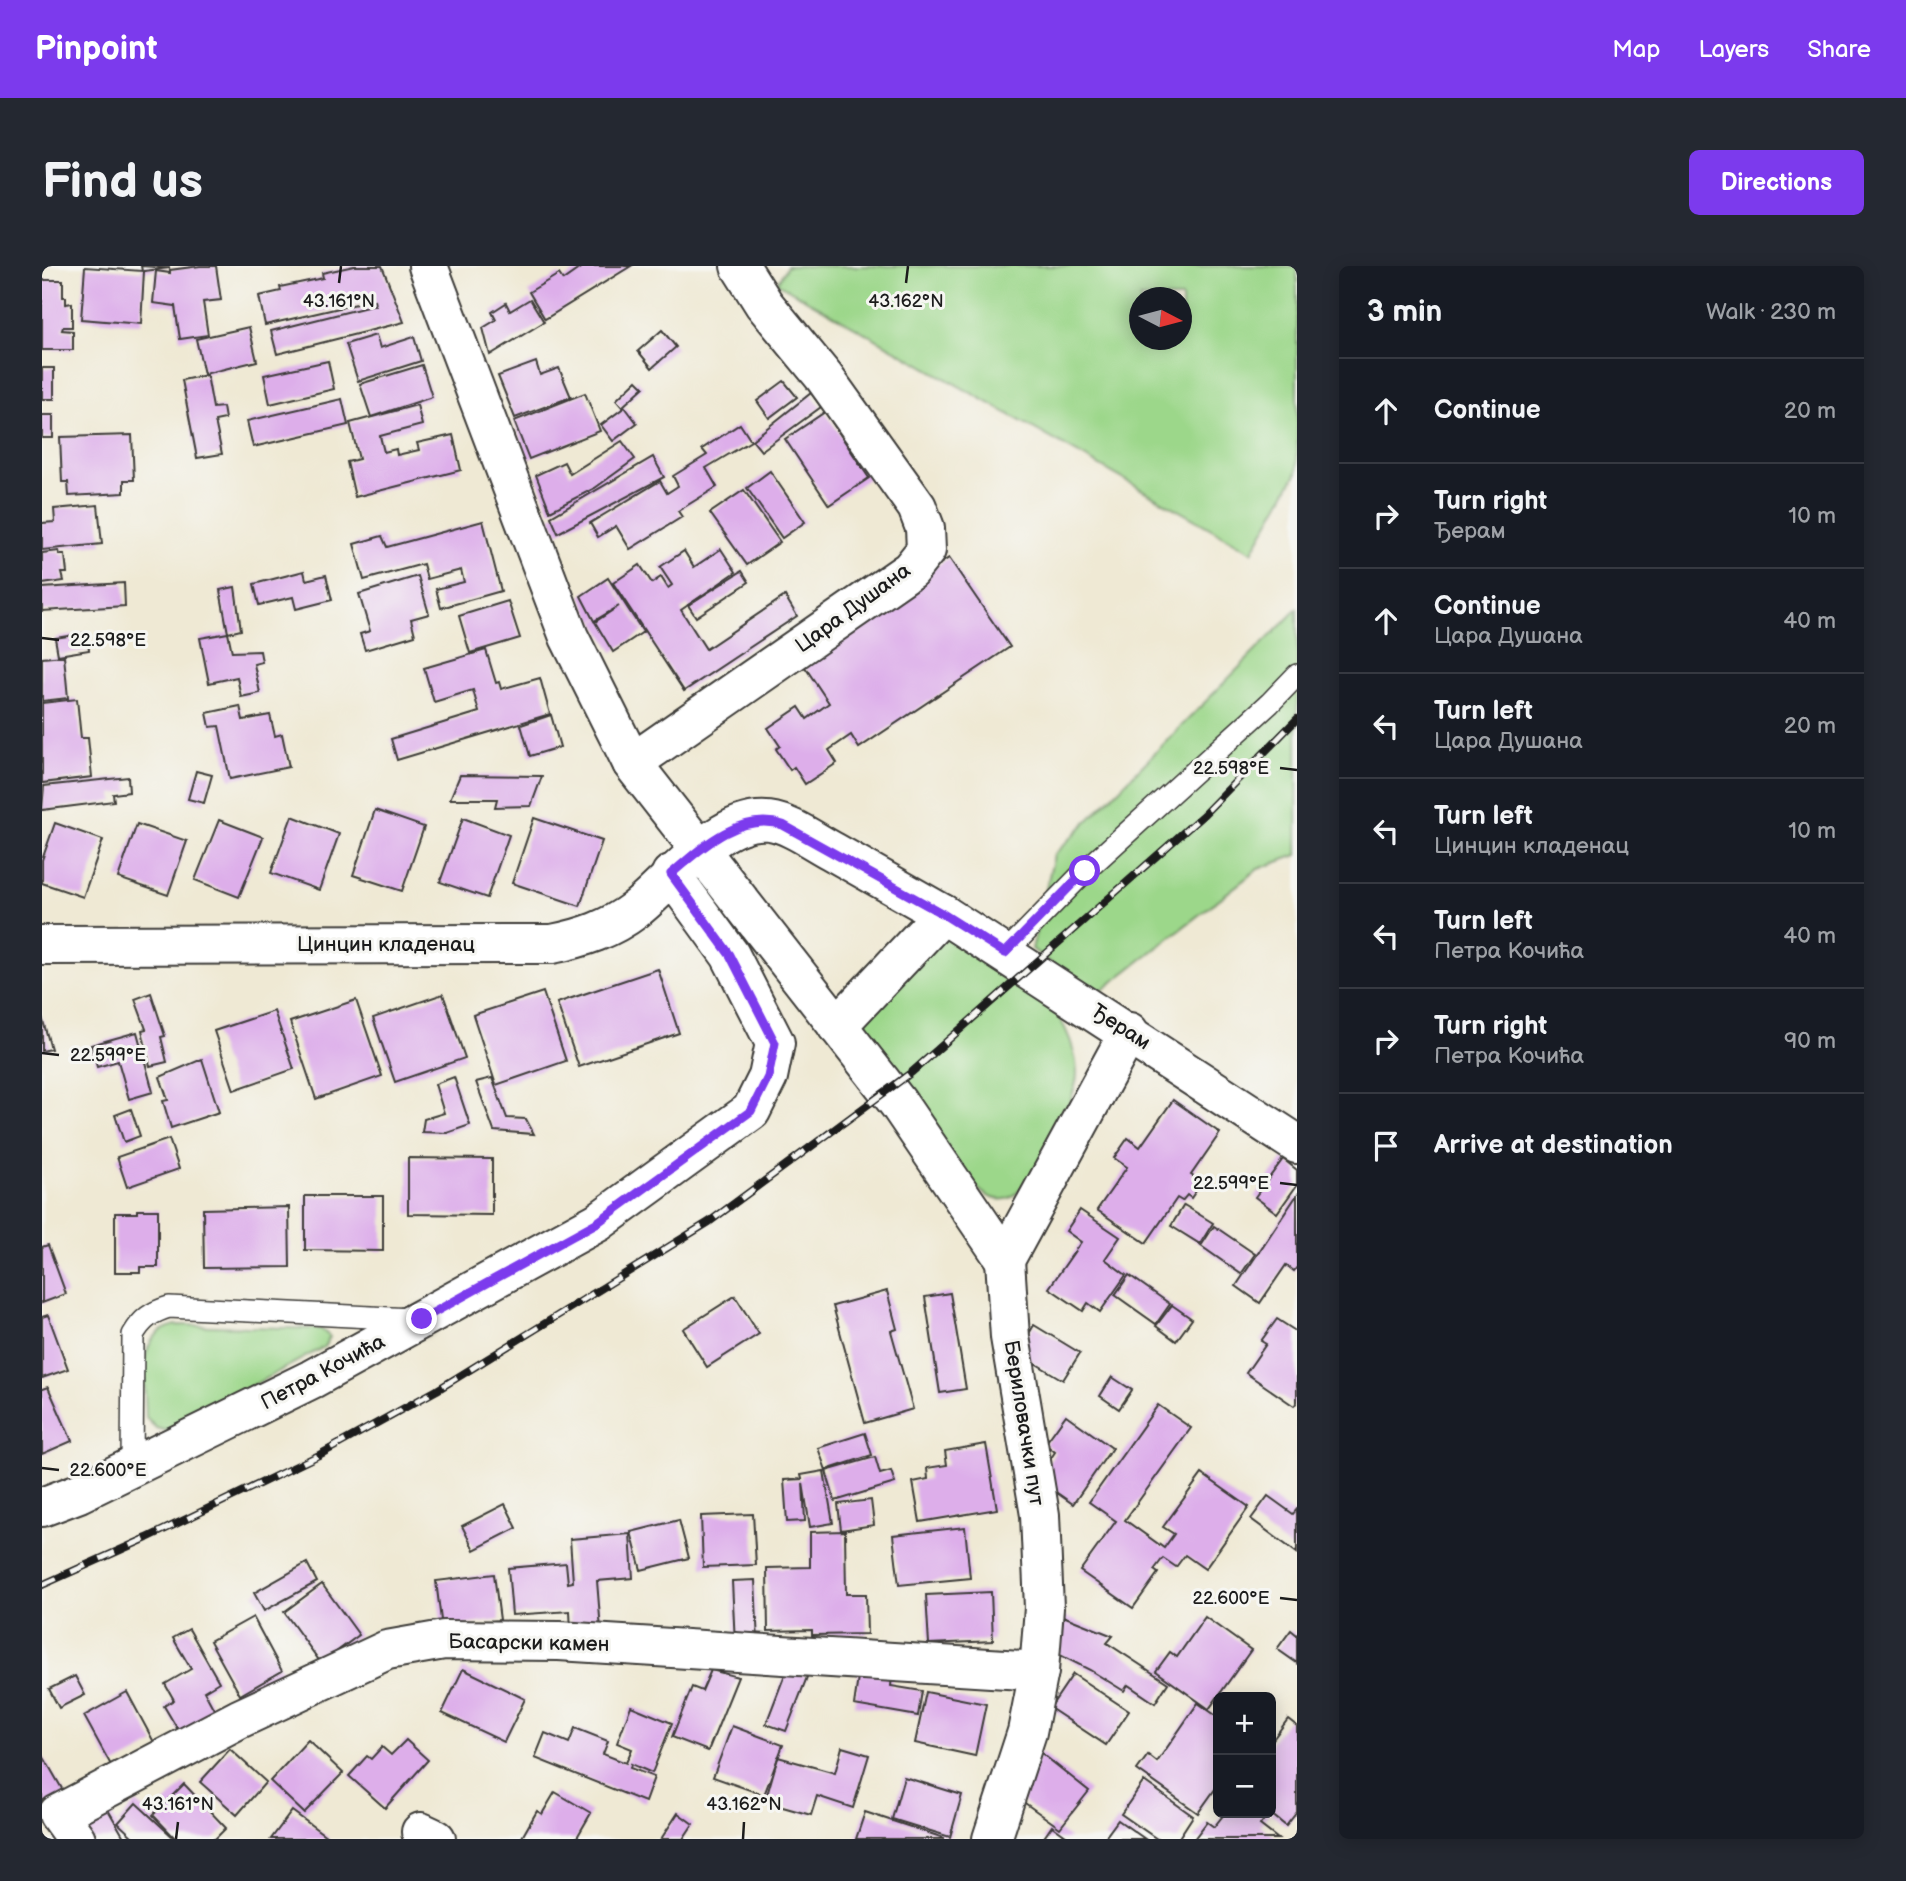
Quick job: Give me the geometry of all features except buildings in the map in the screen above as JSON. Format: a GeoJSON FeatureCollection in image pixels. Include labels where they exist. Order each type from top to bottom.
{"type":"FeatureCollection","features":[{"type":"Feature","properties":{"kind":"street"},"geometry":{"type":"LineString","coordinates":[[428,266],[569,637],[685,862],[837,1026],[898,1103],[1005,1260],[1129,1032]]}},
{"type":"Feature","properties":{"kind":"street","name":"Цара Душана"},"geometry":{"type":"LineString","coordinates":[[632,763],[910,570],[926,550],[925,527],[917,507],[824,377],[764,304],[740,266]]}},
{"type":"Feature","properties":{"kind":"street"},"geometry":{"type":"LineString","coordinates":[[685,862],[742,824],[770,821],[806,836],[943,914],[837,1026]]}},
{"type":"Feature","properties":{"kind":"street","name":"Цинцин кладенац"},"geometry":{"type":"LineString","coordinates":[[42,945],[552,944],[575,940],[619,922],[638,908],[685,862]]}},
{"type":"Feature","properties":{"kind":"street","name":"Петра Кочића"},"geometry":{"type":"LineString","coordinates":[[42,1507],[313,1380],[598,1222],[751,1111],[768,1077],[775,1043],[685,862]]}},
{"type":"Feature","properties":{"kind":"street","name":"Ђерам"},"geometry":{"type":"LineString","coordinates":[[943,914],[1129,1032],[1297,1144]]}},
{"type":"Feature","properties":{"kind":"street","name":"Бериловачки пут"},"geometry":{"type":"LineString","coordinates":[[992,1839],[1024,1745],[1039,1671],[1044,1608],[1040,1515],[1010,1337],[1005,1260]]}},
{"type":"Feature","properties":{"kind":"street","name":"Басарски камен"},"geometry":{"type":"LineString","coordinates":[[67,1826],[239,1719],[387,1650],[444,1640],[546,1641],[1039,1671]]}},
{"type":"Feature","properties":{"kind":"lane"},"geometry":{"type":"LineString","coordinates":[[1005,953],[1085,871],[1270,703],[1297,675]]}},
{"type":"Feature","properties":{"kind":"lane"},"geometry":{"type":"LineString","coordinates":[[132,1467],[134,1335],[145,1318],[156,1311],[169,1307],[422,1319]]}},
{"type":"Feature","properties":{"kind":"green space"},"geometry":{"type":"Polygon","coordinates":[[[787,266],[1297,266],[1297,472],[1252,552],[777,283],[787,266]]]}},
{"type":"Feature","properties":{"kind":"green space"},"geometry":{"type":"Polygon","coordinates":[[[1297,609],[1297,855],[1258,869],[1096,995],[1032,949],[1054,855],[1297,609]]]}},
{"type":"Feature","properties":{"kind":"green space"},"geometry":{"type":"Polygon","coordinates":[[[936,933],[1031,985],[1054,1009],[1066,1029],[1074,1051],[1077,1073],[1075,1085],[1061,1123],[1027,1181],[1016,1194],[1006,1199],[990,1197],[969,1180],[861,1016],[936,933]]]}},
{"type":"Feature","properties":{"kind":"green space"},"geometry":{"type":"Polygon","coordinates":[[[177,1325],[321,1329],[330,1337],[324,1347],[168,1431],[156,1428],[146,1418],[145,1361],[154,1338],[163,1330],[177,1325]]]}},
{"type":"Feature","properties":{"kind":"railway"},"geometry":{"type":"LineString","coordinates":[[42,1585],[319,1455],[437,1390],[709,1222],[912,1072],[1203,815],[1297,719]]}},
{"type":"Feature","properties":{"kind":"route"},"geometry":{"type":"LineString","coordinates":[[422,1319],[598,1222],[751,1111],[768,1077],[775,1043],[730,955],[671,874],[699,851],[742,824],[770,821],[783,825],[943,914],[1005,953],[1085,871]]}}]}
